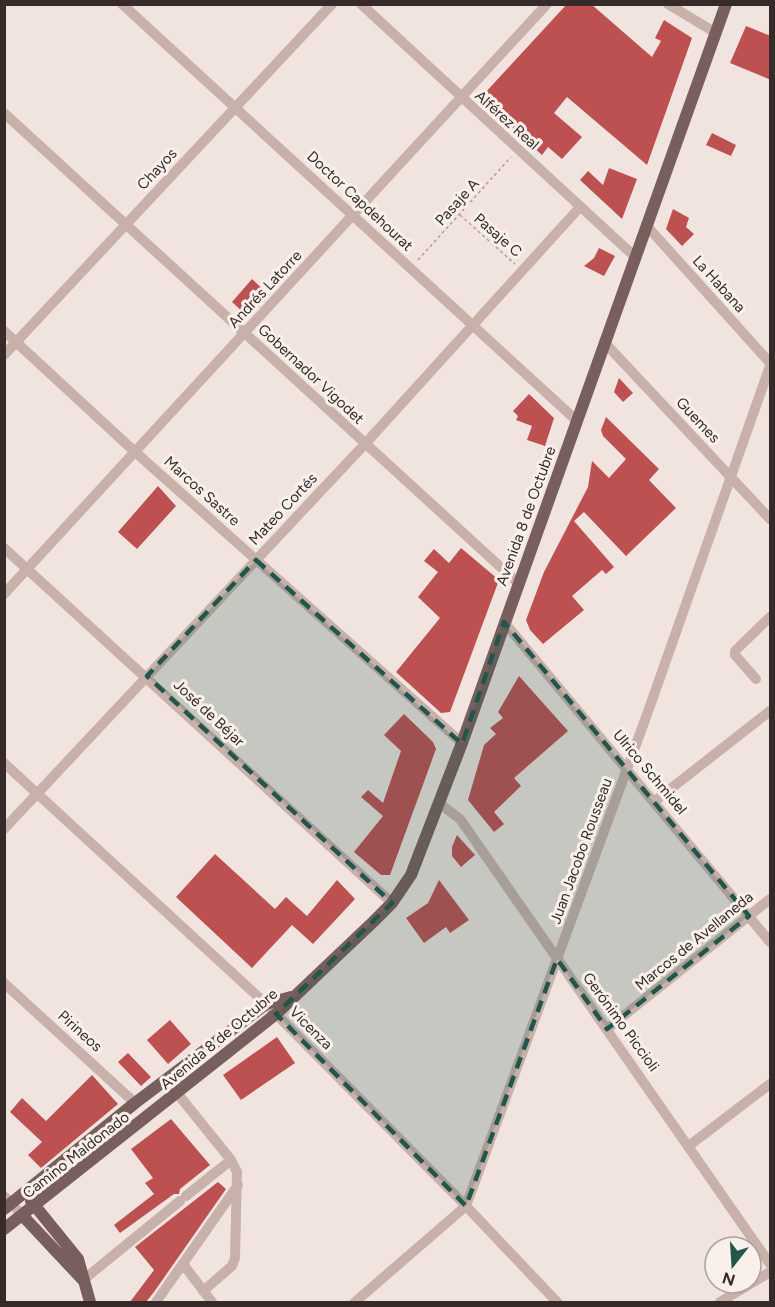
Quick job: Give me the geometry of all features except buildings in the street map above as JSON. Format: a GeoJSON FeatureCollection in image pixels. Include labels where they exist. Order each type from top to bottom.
{"type":"FeatureCollection","features":[{"type":"Feature","properties":{"kind":"main road","name":"Avenida 8 de Octubre"},"geometry":{"type":"LineString","coordinates":[[165,1104],[276,1014],[291,997],[347,949],[392,903],[411,875],[440,804],[726,4]]}},
{"type":"Feature","properties":{"kind":"main road","name":"Avenida 8 de Octubre"},"geometry":{"type":"LineString","coordinates":[[135,1103],[266,1004],[291,997]]}},
{"type":"Feature","properties":{"kind":"main road","name":"Camino Maldonado"},"geometry":{"type":"LineString","coordinates":[[7,1203],[24,1193],[135,1103]]}},
{"type":"Feature","properties":{"kind":"main road","name":"Camino Maldonado"},"geometry":{"type":"LineString","coordinates":[[4,1229],[165,1104]]}},
{"type":"Feature","properties":{"kind":"main road"},"geometry":{"type":"LineString","coordinates":[[24,1193],[78,1258],[82,1280],[90,1302]]}},
{"type":"Feature","properties":{"kind":"main road"},"geometry":{"type":"LineString","coordinates":[[22,1215],[82,1280]]}},
{"type":"Feature","properties":{"kind":"street","name":"Doctor Capdehourat"},"geometry":{"type":"LineString","coordinates":[[123,4],[576,420]]}},
{"type":"Feature","properties":{"kind":"street","name":"Chayos"},"geometry":{"type":"LineString","coordinates":[[4,355],[332,4]]}},
{"type":"Feature","properties":{"kind":"street","name":"Alférez Real"},"geometry":{"type":"LineString","coordinates":[[361,4],[460,98],[634,256]]}},
{"type":"Feature","properties":{"kind":"street","name":"Andrés Latorre"},"geometry":{"type":"LineString","coordinates":[[4,594],[547,4]]}},
{"type":"Feature","properties":{"kind":"street"},"geometry":{"type":"LineString","coordinates":[[668,4],[716,33]]}},
{"type":"Feature","properties":{"kind":"street","name":"Gobernador Vigodet"},"geometry":{"type":"LineString","coordinates":[[4,113],[364,445],[518,583]]}},
{"type":"Feature","properties":{"kind":"street","name":"Mateo Cortés"},"geometry":{"type":"LineString","coordinates":[[4,829],[364,445],[580,207]]}},
{"type":"Feature","properties":{"kind":"street","name":"La Habana"},"geometry":{"type":"LineString","coordinates":[[646,225],[771,365]]}},
{"type":"Feature","properties":{"kind":"street","name":"Marcos Sastre"},"geometry":{"type":"LineString","coordinates":[[4,331],[462,743]]}},
{"type":"Feature","properties":{"kind":"street","name":"Guemes"},"geometry":{"type":"LineString","coordinates":[[604,342],[771,519]]}},
{"type":"Feature","properties":{"kind":"street","name":"Juan Jacobo Rousseau"},"geometry":{"type":"LineString","coordinates":[[355,1302],[466,1206],[627,769],[771,365]]}},
{"type":"Feature","properties":{"kind":"street","name":"José de Béjar"},"geometry":{"type":"LineString","coordinates":[[4,548],[147,676],[392,903]]}},
{"type":"Feature","properties":{"kind":"street"},"geometry":{"type":"LineString","coordinates":[[756,679],[735,655],[735,651],[771,617]]}},
{"type":"Feature","properties":{"kind":"street","name":"Ulrico Schmidel"},"geometry":{"type":"LineString","coordinates":[[504,622],[771,942]]}},
{"type":"Feature","properties":{"kind":"street"},"geometry":{"type":"LineString","coordinates":[[655,801],[771,711]]}},
{"type":"Feature","properties":{"kind":"street","name":"Vicenza"},"geometry":{"type":"LineString","coordinates":[[4,763],[266,1004],[466,1206],[557,1302]]}},
{"type":"Feature","properties":{"kind":"street","name":"Gerónimo Piccioli"},"geometry":{"type":"LineString","coordinates":[[440,804],[460,819],[771,1264]]}},
{"type":"Feature","properties":{"kind":"street","name":"Marcos de Avellaneda"},"geometry":{"type":"LineString","coordinates":[[607,1029],[771,898]]}},
{"type":"Feature","properties":{"kind":"street","name":"Pirineos"},"geometry":{"type":"LineString","coordinates":[[4,983],[135,1103]]}},
{"type":"Feature","properties":{"kind":"street"},"geometry":{"type":"LineString","coordinates":[[690,1145],[771,1084]]}},
{"type":"Feature","properties":{"kind":"street"},"geometry":{"type":"LineString","coordinates":[[177,1093],[231,1160],[237,1172],[235,1258],[232,1266],[203,1291]]}},
{"type":"Feature","properties":{"kind":"street"},"geometry":{"type":"LineString","coordinates":[[82,1280],[231,1160]]}},
{"type":"Feature","properties":{"kind":"street"},"geometry":{"type":"LineString","coordinates":[[156,1302],[238,1185]]}},
{"type":"Feature","properties":{"kind":"street"},"geometry":{"type":"LineString","coordinates":[[7,1203],[22,1215]]}},
{"type":"Feature","properties":{"kind":"street"},"geometry":{"type":"LineString","coordinates":[[183,1263],[212,1302]]}},
{"type":"Feature","properties":{"kind":"street"},"geometry":{"type":"LineString","coordinates":[[720,1302],[771,1272]]}},
{"type":"Feature","properties":{"kind":"path","name":"Pasaje A"},"geometry":{"type":"LineString","coordinates":[[410,268],[518,150]]}},
{"type":"Feature","properties":{"kind":"path","name":"Pasaje C"},"geometry":{"type":"LineString","coordinates":[[460,215],[522,270]]}},
{"type":"Feature","properties":{"kind":"highlighted area"},"geometry":{"type":"Polygon","coordinates":[[[256,560],[462,744],[504,622],[749,916],[607,1029],[557,959],[466,1206],[276,1014],[392,903],[147,676],[256,560]]]}}]}
